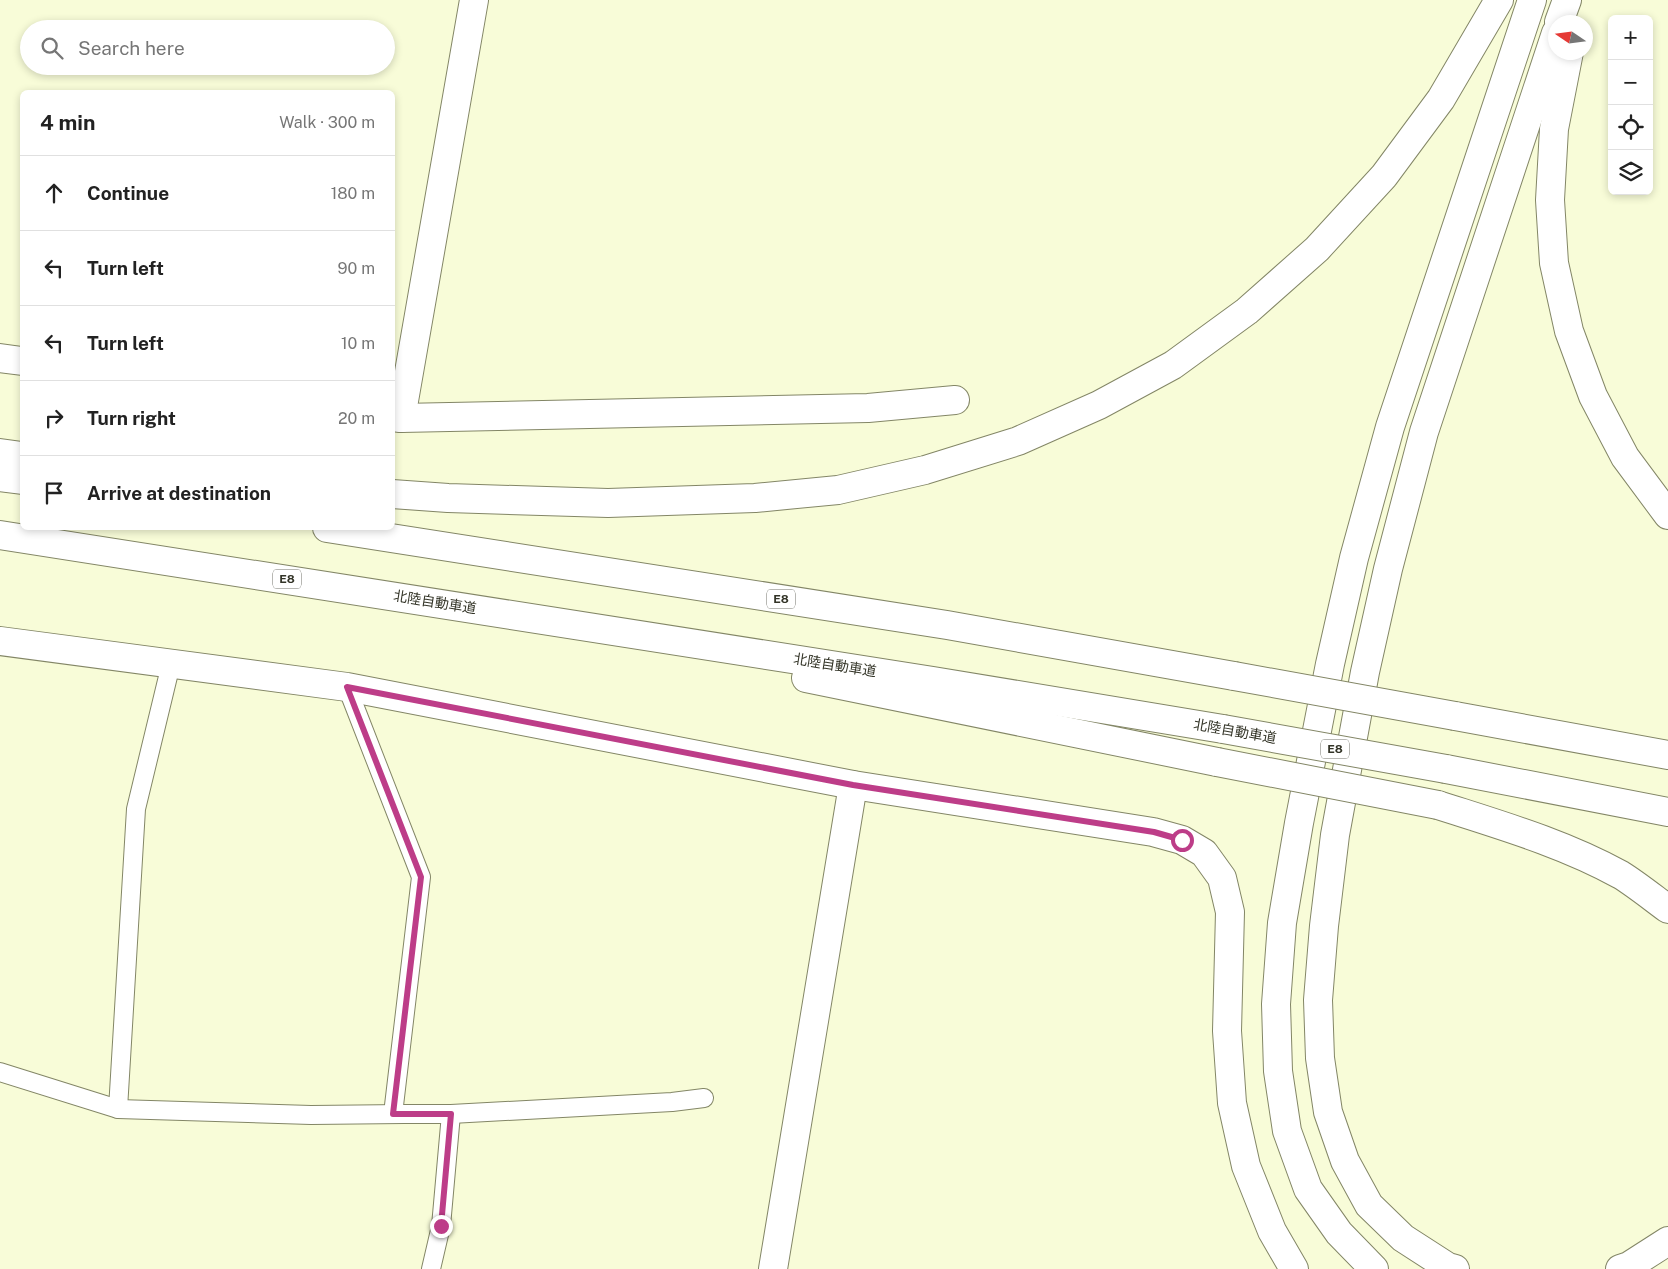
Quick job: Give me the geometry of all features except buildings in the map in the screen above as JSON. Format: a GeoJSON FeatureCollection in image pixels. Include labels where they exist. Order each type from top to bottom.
{"type":"FeatureCollection","features":[{"type":"Feature","properties":{"kind":"main road"},"geometry":{"type":"LineString","coordinates":[[474,0],[397,418],[868,408],[955,400]]}},
{"type":"Feature","properties":{"kind":"main road"},"geometry":{"type":"LineString","coordinates":[[395,494],[448,498],[608,503],[755,498],[838,490],[925,470],[1018,441],[1099,406],[1173,365],[1247,311],[1317,249],[1384,176],[1442,99],[1499,0]]}},
{"type":"Feature","properties":{"kind":"main road"},"geometry":{"type":"LineString","coordinates":[[1374,1269],[1339,1233],[1308,1189],[1287,1131],[1278,1071],[1276,1004],[1282,923],[1299,823],[1330,664],[1357,548],[1390,426],[1532,0]]}},
{"type":"Feature","properties":{"kind":"main road"},"geometry":{"type":"LineString","coordinates":[[1562,15],[1567,0]]}},
{"type":"Feature","properties":{"kind":"main road"},"geometry":{"type":"LineString","coordinates":[[1578,15],[1582,0]]}},
{"type":"Feature","properties":{"kind":"main road"},"geometry":{"type":"LineString","coordinates":[[1456,1269],[1448,1267],[1403,1238],[1369,1205],[1345,1161],[1328,1112],[1320,1058],[1318,1000],[1324,926],[1335,835],[1365,672],[1388,569],[1424,432],[1548,57]]}},
{"type":"Feature","properties":{"kind":"main road"},"geometry":{"type":"LineString","coordinates":[[1567,60],[1554,129],[1550,200],[1554,263],[1568,331],[1593,396],[1625,457],[1668,515]]}},
{"type":"Feature","properties":{"kind":"main road"},"geometry":{"type":"LineString","coordinates":[[0,358],[20,361]]}},
{"type":"Feature","properties":{"kind":"main road"},"geometry":{"type":"LineString","coordinates":[[0,453],[20,456]]}},
{"type":"Feature","properties":{"kind":"main road"},"geometry":{"type":"LineString","coordinates":[[0,477],[20,480]]}},
{"type":"Feature","properties":{"kind":"main road","name":"E8"},"geometry":{"type":"LineString","coordinates":[[340,530],[937,624],[1668,755]]}},
{"type":"Feature","properties":{"kind":"main road","name":"北陸自動車道"},"geometry":{"type":"LineString","coordinates":[[0,535],[933,681],[1223,729],[1446,769],[1668,812]]}},
{"type":"Feature","properties":{"kind":"main road"},"geometry":{"type":"LineString","coordinates":[[573,624],[731,663],[1216,762],[1438,805],[1515,829],[1572,851],[1622,876],[1668,909]]}},
{"type":"Feature","properties":{"kind":"main road"},"geometry":{"type":"LineString","coordinates":[[0,641],[347,687],[853,785],[1154,832],[1182,840],[1204,853],[1222,878],[1230,912],[1227,1031],[1232,1103],[1246,1166],[1272,1231],[1294,1269]]}},
{"type":"Feature","properties":{"kind":"main road"},"geometry":{"type":"LineString","coordinates":[[773,1269],[853,785]]}},
{"type":"Feature","properties":{"kind":"main road"},"geometry":{"type":"LineString","coordinates":[[1620,1269],[1629,1266],[1668,1241]]}},
{"type":"Feature","properties":{"kind":"lane"},"geometry":{"type":"LineString","coordinates":[[118,1109],[136,809],[172,664]]}},
{"type":"Feature","properties":{"kind":"lane"},"geometry":{"type":"LineString","coordinates":[[347,687],[421,877],[393,1114]]}},
{"type":"Feature","properties":{"kind":"lane"},"geometry":{"type":"LineString","coordinates":[[0,1072],[118,1109],[311,1114],[451,1114],[672,1102],[704,1098]]}},
{"type":"Feature","properties":{"kind":"lane"},"geometry":{"type":"LineString","coordinates":[[431,1269],[441,1226],[451,1114]]}},
{"type":"Feature","properties":{"kind":"route"},"geometry":{"type":"LineString","coordinates":[[441,1226],[451,1114],[393,1114],[421,877],[347,687],[853,785],[1154,832],[1182,840]]}}]}
